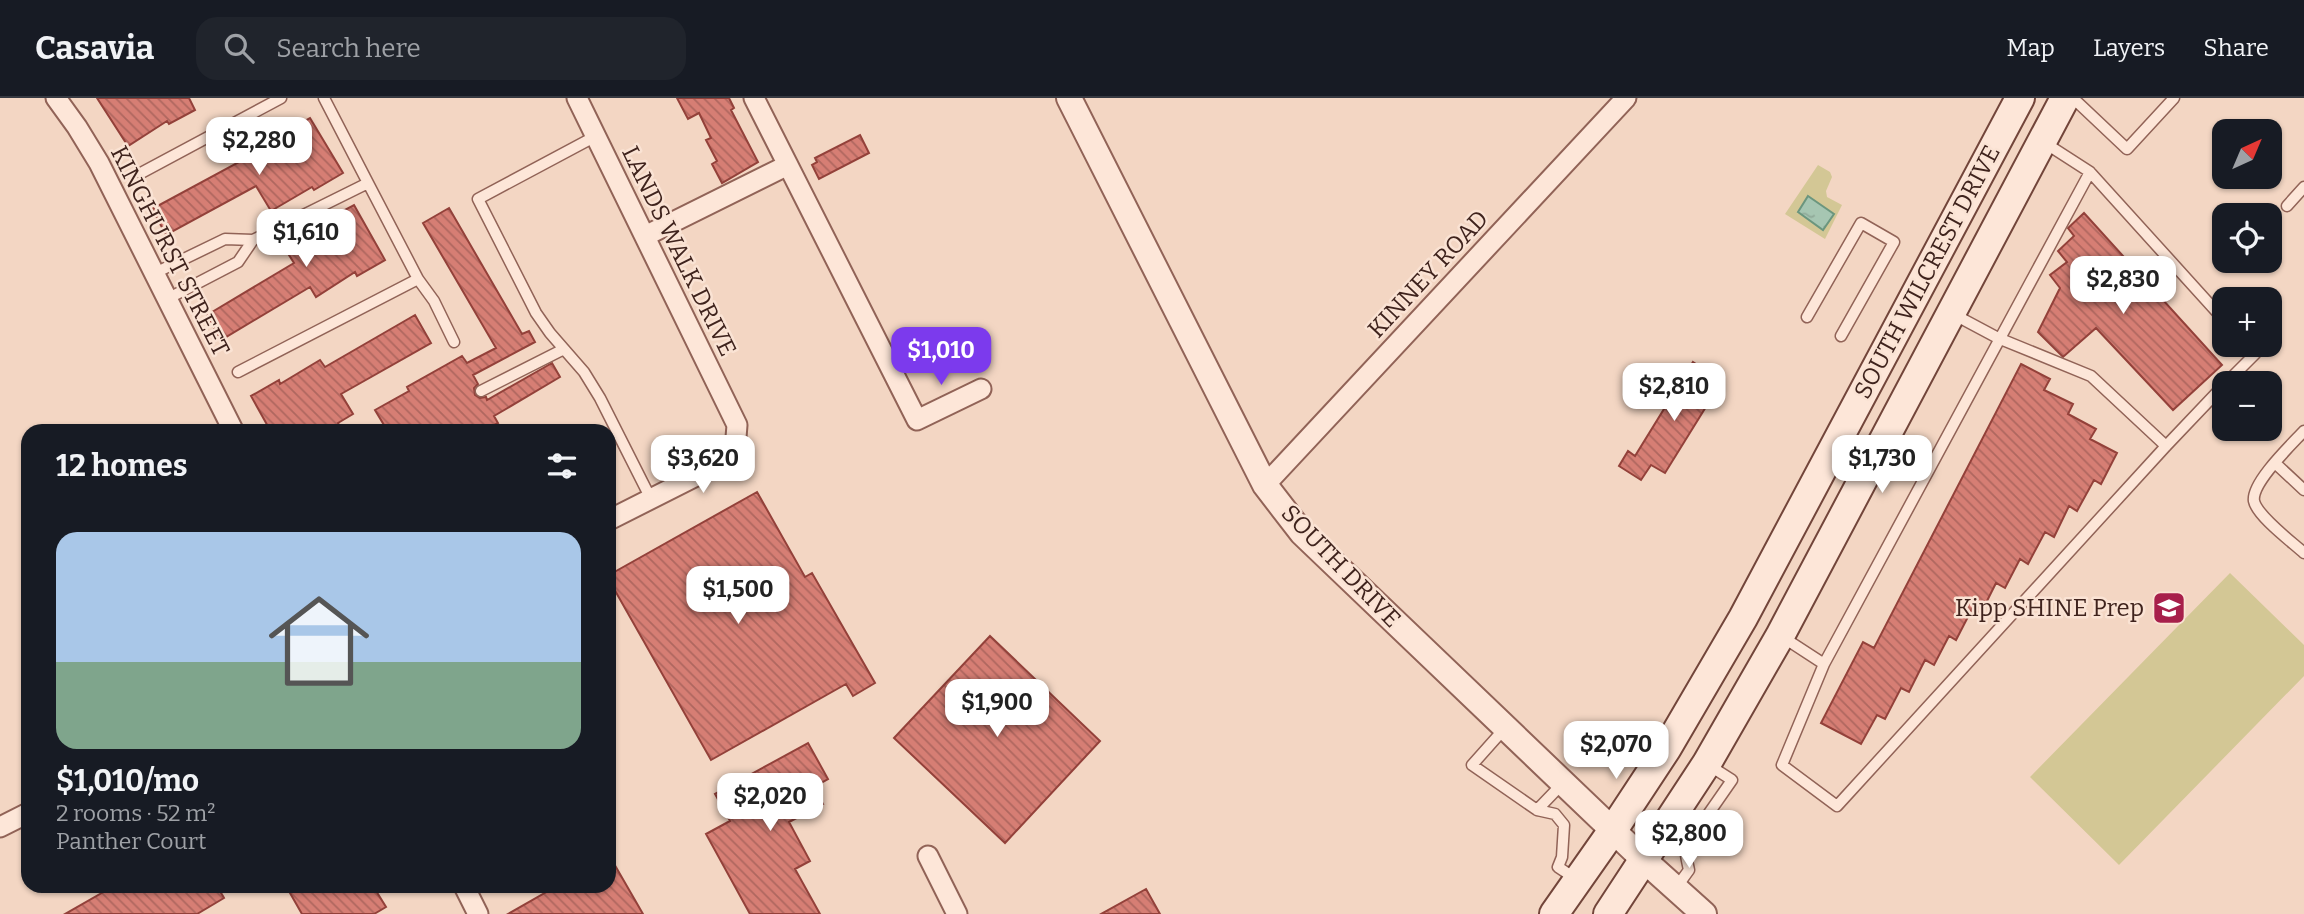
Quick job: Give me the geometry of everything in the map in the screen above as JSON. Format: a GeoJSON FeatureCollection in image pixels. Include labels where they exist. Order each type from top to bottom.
{"type":"FeatureCollection","features":[{"type":"Feature","properties":{"kind":"main road","name":"SOUTH WILCREST DRIVE"},"geometry":{"type":"LineString","coordinates":[[1554,914],[1667,748],[1743,618],[2020,98]]}},
{"type":"Feature","properties":{"kind":"main road","name":"SOUTH WILCREST DRIVE"},"geometry":{"type":"LineString","coordinates":[[1608,914],[1645,861],[1689,818],[1707,763],[1780,636],[2065,98]]}},
{"type":"Feature","properties":{"kind":"main road"},"geometry":{"type":"LineString","coordinates":[[1958,214],[1993,232]]}},
{"type":"Feature","properties":{"kind":"main road"},"geometry":{"type":"LineString","coordinates":[[1849,417],[1886,434]]}},
{"type":"Feature","properties":{"kind":"main road"},"geometry":{"type":"LineString","coordinates":[[1743,618],[1780,636]]}},
{"type":"Feature","properties":{"kind":"street","name":"KINGHURST STREET"},"geometry":{"type":"LineString","coordinates":[[56,98],[99,163],[230,424]]}},
{"type":"Feature","properties":{"kind":"street","name":"LANDS WALK DRIVE"},"geometry":{"type":"LineString","coordinates":[[577,98],[737,425],[735,450],[714,467],[651,499]]}},
{"type":"Feature","properties":{"kind":"street"},"geometry":{"type":"LineString","coordinates":[[754,98],[917,420],[981,389]]}},
{"type":"Feature","properties":{"kind":"street","name":"SOUTH DRIVE"},"geometry":{"type":"LineString","coordinates":[[1069,98],[1265,485],[1302,533],[1645,861],[1704,914]]}},
{"type":"Feature","properties":{"kind":"street","name":"KINNEY ROAD"},"geometry":{"type":"LineString","coordinates":[[1265,485],[1626,98]]}},
{"type":"Feature","properties":{"kind":"street"},"geometry":{"type":"LineString","coordinates":[[645,236],[788,164]]}},
{"type":"Feature","properties":{"kind":"street"},"geometry":{"type":"LineString","coordinates":[[616,516],[651,499]]}},
{"type":"Feature","properties":{"kind":"street"},"geometry":{"type":"LineString","coordinates":[[0,827],[21,816]]}},
{"type":"Feature","properties":{"kind":"street"},"geometry":{"type":"LineString","coordinates":[[928,856],[957,914]]}},
{"type":"Feature","properties":{"kind":"street"},"geometry":{"type":"LineString","coordinates":[[468,893],[478,914]]}},
{"type":"Feature","properties":{"kind":"lane"},"geometry":{"type":"LineString","coordinates":[[141,173],[281,98]]}},
{"type":"Feature","properties":{"kind":"lane"},"geometry":{"type":"LineString","coordinates":[[324,98],[418,279],[434,300],[453,342]]}},
{"type":"Feature","properties":{"kind":"lane"},"geometry":{"type":"LineString","coordinates":[[2073,98],[2127,149],[2174,98]]}},
{"type":"Feature","properties":{"kind":"lane"},"geometry":{"type":"LineString","coordinates":[[596,136],[478,199],[536,313],[584,372],[613,424]]}},
{"type":"Feature","properties":{"kind":"lane"},"geometry":{"type":"LineString","coordinates":[[2042,141],[2090,172],[2212,307]]}},
{"type":"Feature","properties":{"kind":"lane"},"geometry":{"type":"LineString","coordinates":[[2090,172],[1824,664],[1782,765],[1837,806],[2212,398]]}},
{"type":"Feature","properties":{"kind":"lane"},"geometry":{"type":"LineString","coordinates":[[167,299],[238,261],[253,240],[368,183]]}},
{"type":"Feature","properties":{"kind":"lane"},"geometry":{"type":"LineString","coordinates":[[2287,206],[2304,187]]}},
{"type":"Feature","properties":{"kind":"lane"},"geometry":{"type":"LineString","coordinates":[[1807,317],[1861,223],[1894,242],[1841,336]]}},
{"type":"Feature","properties":{"kind":"lane"},"geometry":{"type":"LineString","coordinates":[[155,273],[225,239],[253,240]]}},
{"type":"Feature","properties":{"kind":"lane"},"geometry":{"type":"LineString","coordinates":[[238,372],[418,279]]}},
{"type":"Feature","properties":{"kind":"lane"},"geometry":{"type":"LineString","coordinates":[[1950,313],[1998,338],[2091,376],[2166,446]]}},
{"type":"Feature","properties":{"kind":"lane"},"geometry":{"type":"LineString","coordinates":[[481,391],[564,349]]}},
{"type":"Feature","properties":{"kind":"lane"},"geometry":{"type":"LineString","coordinates":[[2238,371],[2252,357]]}},
{"type":"Feature","properties":{"kind":"lane"},"geometry":{"type":"LineString","coordinates":[[616,430],[651,499]]}},
{"type":"Feature","properties":{"kind":"lane"},"geometry":{"type":"LineString","coordinates":[[2304,431],[2255,488],[2254,503],[2304,553]]}},
{"type":"Feature","properties":{"kind":"lane"},"geometry":{"type":"LineString","coordinates":[[2275,463],[2304,489]]}},
{"type":"Feature","properties":{"kind":"lane"},"geometry":{"type":"LineString","coordinates":[[1780,636],[1824,664]]}},
{"type":"Feature","properties":{"kind":"lane"},"geometry":{"type":"LineString","coordinates":[[1506,728],[1472,765],[1537,810],[1555,814],[1564,825],[1562,857],[1558,867],[1578,880]]}},
{"type":"Feature","properties":{"kind":"lane"},"geometry":{"type":"LineString","coordinates":[[1537,810],[1563,783]]}},
{"type":"Feature","properties":{"kind":"lane"},"geometry":{"type":"LineString","coordinates":[[1676,888],[1689,870],[1684,854],[1689,818]]}},
{"type":"Feature","properties":{"kind":"shaded area"},"geometry":{"type":"Polygon","coordinates":[[[1818,165],[1830,172],[1832,177],[1826,191],[1827,197],[1842,205],[1825,239],[1785,214],[1818,165]]]}},
{"type":"Feature","properties":{"kind":"shaded area"},"geometry":{"type":"Polygon","coordinates":[[[2230,573],[2304,645],[2304,676],[2119,865],[2030,777],[2230,573]]]}},
{"type":"Feature","properties":{"kind":"water"},"geometry":{"type":"Polygon","coordinates":[[[1808,196],[1834,214],[1823,230],[1798,212],[1808,196]]]}},
{"type":"Feature","properties":{"kind":"building"},"geometry":{"type":"Polygon","coordinates":[[[97,98],[189,98],[195,110],[169,124],[167,121],[128,146],[97,98]]]}},
{"type":"Feature","properties":{"kind":"building"},"geometry":{"type":"Polygon","coordinates":[[[677,98],[729,98],[734,108],[731,110],[758,162],[722,183],[712,164],[717,161],[706,140],[711,138],[699,113],[688,119],[677,98]]]}},
{"type":"Feature","properties":{"kind":"building"},"geometry":{"type":"Polygon","coordinates":[[[310,118],[343,173],[271,211],[256,186],[166,235],[152,209],[241,161],[238,157],[310,118]]]}},
{"type":"Feature","properties":{"kind":"building"},"geometry":{"type":"Polygon","coordinates":[[[860,135],[869,153],[819,179],[812,165],[817,162],[815,158],[860,135]]]}},
{"type":"Feature","properties":{"kind":"building"},"geometry":{"type":"Polygon","coordinates":[[[354,205],[385,260],[357,276],[355,272],[316,297],[310,287],[221,340],[207,315],[294,263],[282,244],[354,205]]]}},
{"type":"Feature","properties":{"kind":"building"},"geometry":{"type":"Polygon","coordinates":[[[449,208],[522,334],[529,331],[535,342],[473,375],[478,384],[474,388],[475,395],[486,397],[487,400],[552,363],[560,377],[494,416],[496,424],[383,424],[375,410],[409,391],[407,387],[462,356],[467,363],[496,348],[423,223],[449,208]]]}},
{"type":"Feature","properties":{"kind":"building"},"geometry":{"type":"Polygon","coordinates":[[[2084,213],[2222,365],[2212,371],[2212,374],[2173,410],[2096,328],[2063,357],[2038,332],[2060,288],[2050,275],[2067,262],[2058,251],[2074,236],[2068,228],[2084,213]]]}},
{"type":"Feature","properties":{"kind":"building"},"geometry":{"type":"Polygon","coordinates":[[[415,315],[431,343],[341,394],[353,414],[339,424],[267,424],[251,396],[279,380],[280,384],[320,360],[325,367],[415,315]]]}},
{"type":"Feature","properties":{"kind":"building"},"geometry":{"type":"Polygon","coordinates":[[[1693,362],[1722,381],[1665,473],[1651,465],[1641,480],[1619,466],[1628,451],[1635,456],[1693,362]]]}},
{"type":"Feature","properties":{"kind":"building"},"geometry":{"type":"Polygon","coordinates":[[[2021,364],[2050,379],[2044,390],[2073,404],[2068,414],[2096,429],[2090,439],[2117,453],[2101,484],[2094,480],[2077,511],[2069,506],[2054,537],[2045,532],[2028,564],[2020,559],[2005,588],[1996,583],[1981,613],[1972,609],[1956,640],[1949,636],[1934,665],[1925,660],[1909,692],[1901,688],[1885,719],[1877,715],[1861,744],[1821,723],[1863,642],[1874,648],[2021,364]]]}},
{"type":"Feature","properties":{"kind":"building"},"geometry":{"type":"Polygon","coordinates":[[[757,492],[805,577],[812,573],[875,683],[853,696],[846,684],[711,760],[616,592],[616,571],[757,492]]]}},
{"type":"Feature","properties":{"kind":"building"},"geometry":{"type":"Polygon","coordinates":[[[990,636],[1100,741],[1005,843],[894,738],[990,636]]]}},
{"type":"Feature","properties":{"kind":"building"},"geometry":{"type":"Polygon","coordinates":[[[808,743],[828,779],[814,787],[823,804],[789,822],[810,861],[795,869],[820,914],[750,914],[706,834],[730,821],[715,794],[808,743]]]}},
{"type":"Feature","properties":{"kind":"building"},"geometry":{"type":"Polygon","coordinates":[[[616,867],[643,914],[508,914],[545,893],[616,893],[616,867]]]}},
{"type":"Feature","properties":{"kind":"building"},"geometry":{"type":"Polygon","coordinates":[[[1146,889],[1160,914],[1101,914],[1146,889]]]}},
{"type":"Feature","properties":{"kind":"building"},"geometry":{"type":"Polygon","coordinates":[[[102,893],[221,893],[224,898],[197,914],[65,914],[102,893]]]}},
{"type":"Feature","properties":{"kind":"building"},"geometry":{"type":"Polygon","coordinates":[[[290,893],[377,893],[386,907],[374,914],[302,914],[290,893]]]}},
{"type":"Feature","properties":{"kind":"place","name":"Kipp SHINE Prep"},"geometry":{"type":"Point","coordinates":[2169,608]}}]}
